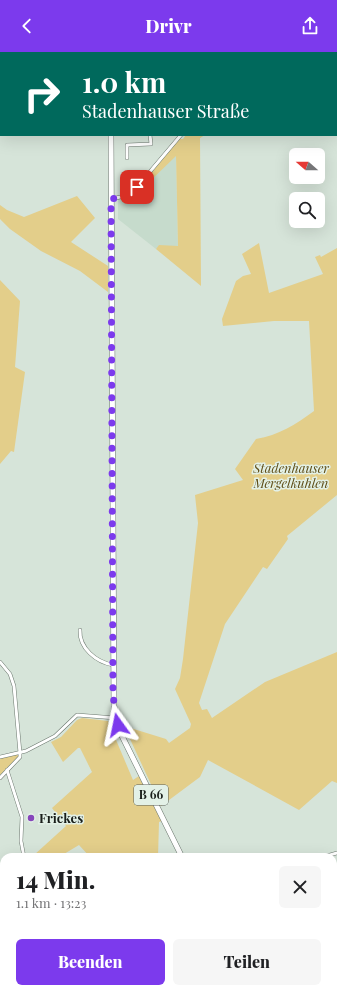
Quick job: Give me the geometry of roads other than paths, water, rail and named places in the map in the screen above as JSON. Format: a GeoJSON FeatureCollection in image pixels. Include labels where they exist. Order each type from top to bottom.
{"type":"FeatureCollection","features":[{"type":"Feature","properties":{"kind":"main road","name":"B 66"},"geometry":{"type":"LineString","coordinates":[[111,136],[113,696],[116,718],[120,732],[180,853]]}},
{"type":"Feature","properties":{"kind":"street"},"geometry":{"type":"LineString","coordinates":[[127,158],[127,145],[150,144],[150,136]]}},
{"type":"Feature","properties":{"kind":"street"},"geometry":{"type":"LineString","coordinates":[[111,199],[125,196],[137,187],[180,136]]}},
{"type":"Feature","properties":{"kind":"street"},"geometry":{"type":"LineString","coordinates":[[80,630],[80,637],[93,658],[113,665]]}},
{"type":"Feature","properties":{"kind":"street"},"geometry":{"type":"LineString","coordinates":[[0,662],[10,674],[14,686],[20,753],[20,757],[0,778]]}},
{"type":"Feature","properties":{"kind":"street"},"geometry":{"type":"LineString","coordinates":[[0,757],[26,751],[55,736],[77,715],[116,718]]}},
{"type":"Feature","properties":{"kind":"street"},"geometry":{"type":"LineString","coordinates":[[7,770],[22,817],[21,841],[23,853]]}},
{"type":"Feature","properties":{"kind":"place","name":"Frickes"},"geometry":{"type":"Point","coordinates":[31,818]}},
{"type":"Feature","properties":{"kind":"park label","name":"Stadenhauser Mergelkuhlen"},"geometry":{"type":"Point","coordinates":[291,476]}}]}
